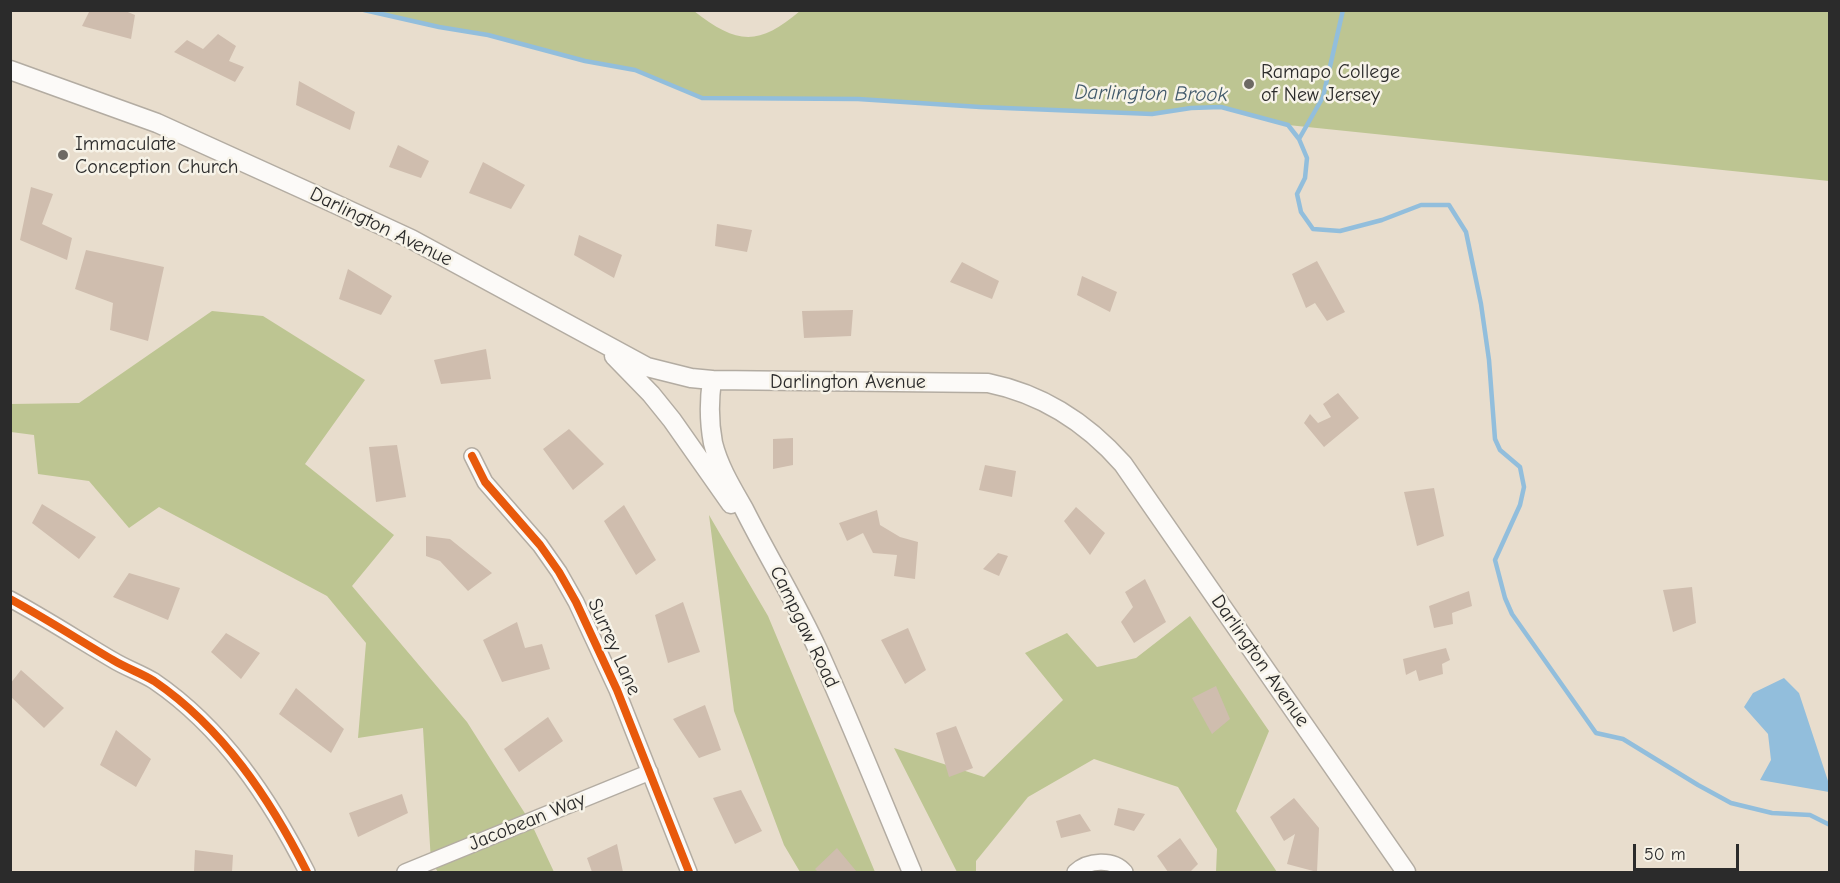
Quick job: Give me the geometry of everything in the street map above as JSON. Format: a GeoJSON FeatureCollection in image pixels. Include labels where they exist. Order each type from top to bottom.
{"type":"FeatureCollection","features":[{"type":"Feature","properties":{"kind":"main road","name":"Darlington Avenue"},"geometry":{"type":"LineString","coordinates":[[10,70],[157,123],[411,239],[646,367],[691,378],[712,380],[988,383],[1035,397],[1064,412],[1085,426],[1123,464],[1406,873]]}},
{"type":"Feature","properties":{"kind":"main road"},"geometry":{"type":"LineString","coordinates":[[595,339],[651,394],[763,546]]}},
{"type":"Feature","properties":{"kind":"main road","name":"Campgaw Road"},"geometry":{"type":"LineString","coordinates":[[712,380],[710,427],[721,467],[789,589],[818,649],[912,873]]}},
{"type":"Feature","properties":{"kind":"street","name":"Surrey Lane"},"geometry":{"type":"LineString","coordinates":[[472,456],[485,482],[540,545],[560,572],[576,602],[617,690],[690,873]]}},
{"type":"Feature","properties":{"kind":"street"},"geometry":{"type":"LineString","coordinates":[[10,598],[153,681],[185,706],[221,741],[265,796],[307,873]]}},
{"type":"Feature","properties":{"kind":"street","name":"Jacobean Way"},"geometry":{"type":"LineString","coordinates":[[405,873],[650,772]]}},
{"type":"Feature","properties":{"kind":"street"},"geometry":{"type":"LineString","coordinates":[[1075,873],[1079,868],[1100,861],[1121,868],[1125,873]]}},
{"type":"Feature","properties":{"kind":"green space","name":"Ramapo College of New Jersey"},"geometry":{"type":"Polygon","coordinates":[[[364,11],[694,11],[723,30],[748,37],[772,31],[800,11],[1829,11],[1829,181],[1288,125],[1221,107],[1191,108],[1152,114],[858,99],[702,98],[635,70],[585,61],[488,35],[364,11]]]}},
{"type":"Feature","properties":{"kind":"green space"},"geometry":{"type":"Polygon","coordinates":[[[212,311],[263,316],[365,380],[305,464],[394,535],[352,586],[467,722],[531,823],[554,872],[438,872],[431,862],[423,728],[358,738],[366,643],[327,596],[159,507],[129,528],[89,481],[38,474],[34,435],[11,432],[11,404],[79,403],[212,311]]]}},
{"type":"Feature","properties":{"kind":"green space"},"geometry":{"type":"Polygon","coordinates":[[[709,515],[768,616],[875,872],[800,872],[784,845],[734,711],[709,515]]]}},
{"type":"Feature","properties":{"kind":"green space"},"geometry":{"type":"Polygon","coordinates":[[[1190,616],[1269,731],[1236,811],[1277,872],[1216,872],[1217,849],[1178,787],[1094,759],[1028,797],[976,861],[976,872],[957,872],[894,748],[984,777],[1063,700],[1025,653],[1067,633],[1097,667],[1136,658],[1190,616]]]}},
{"type":"Feature","properties":{"kind":"water"},"geometry":{"type":"Polygon","coordinates":[[[1784,678],[1799,693],[1829,784],[1829,792],[1760,780],[1771,760],[1768,734],[1744,707],[1753,693],[1784,678]]]}},
{"type":"Feature","properties":{"kind":"building"},"geometry":{"type":"Polygon","coordinates":[[[90,10],[123,10],[135,15],[131,39],[82,26],[90,10]]]}},
{"type":"Feature","properties":{"kind":"building"},"geometry":{"type":"Polygon","coordinates":[[[218,34],[236,46],[229,61],[244,67],[235,82],[174,52],[187,40],[203,49],[218,34]]]}},
{"type":"Feature","properties":{"kind":"building"},"geometry":{"type":"Polygon","coordinates":[[[299,81],[355,112],[350,130],[296,105],[299,81]]]}},
{"type":"Feature","properties":{"kind":"building"},"geometry":{"type":"Polygon","coordinates":[[[398,145],[429,161],[421,178],[389,167],[398,145]]]}},
{"type":"Feature","properties":{"kind":"building"},"geometry":{"type":"Polygon","coordinates":[[[483,162],[525,185],[511,209],[469,193],[483,162]]]}},
{"type":"Feature","properties":{"kind":"building"},"geometry":{"type":"Polygon","coordinates":[[[31,187],[53,194],[42,224],[72,238],[67,260],[20,240],[31,187]]]}},
{"type":"Feature","properties":{"kind":"building"},"geometry":{"type":"Polygon","coordinates":[[[717,224],[752,230],[747,252],[715,246],[717,224]]]}},
{"type":"Feature","properties":{"kind":"building"},"geometry":{"type":"Polygon","coordinates":[[[579,235],[622,255],[614,278],[574,255],[579,235]]]}},
{"type":"Feature","properties":{"kind":"building"},"geometry":{"type":"Polygon","coordinates":[[[86,250],[164,267],[148,341],[110,330],[113,303],[75,289],[86,250]]]}},
{"type":"Feature","properties":{"kind":"building"},"geometry":{"type":"Polygon","coordinates":[[[1317,261],[1345,312],[1327,321],[1315,303],[1306,308],[1292,274],[1317,261]]]}},
{"type":"Feature","properties":{"kind":"building"},"geometry":{"type":"Polygon","coordinates":[[[962,262],[999,281],[992,299],[950,282],[962,262]]]}},
{"type":"Feature","properties":{"kind":"building"},"geometry":{"type":"Polygon","coordinates":[[[348,269],[392,296],[381,315],[339,299],[348,269]]]}},
{"type":"Feature","properties":{"kind":"building"},"geometry":{"type":"Polygon","coordinates":[[[1082,276],[1117,292],[1110,312],[1077,295],[1082,276]]]}},
{"type":"Feature","properties":{"kind":"building"},"geometry":{"type":"Polygon","coordinates":[[[853,310],[851,336],[804,338],[802,311],[853,310]]]}},
{"type":"Feature","properties":{"kind":"building"},"geometry":{"type":"Polygon","coordinates":[[[486,349],[491,379],[441,384],[434,360],[486,349]]]}},
{"type":"Feature","properties":{"kind":"building"},"geometry":{"type":"Polygon","coordinates":[[[1338,393],[1359,418],[1324,447],[1304,423],[1310,414],[1318,423],[1331,417],[1323,404],[1338,393]]]}},
{"type":"Feature","properties":{"kind":"building"},"geometry":{"type":"Polygon","coordinates":[[[569,429],[604,464],[573,490],[543,449],[569,429]]]}},
{"type":"Feature","properties":{"kind":"building"},"geometry":{"type":"Polygon","coordinates":[[[793,438],[793,465],[773,469],[773,439],[793,438]]]}},
{"type":"Feature","properties":{"kind":"building"},"geometry":{"type":"Polygon","coordinates":[[[397,445],[406,497],[376,502],[369,447],[397,445]]]}},
{"type":"Feature","properties":{"kind":"building"},"geometry":{"type":"Polygon","coordinates":[[[985,465],[1016,471],[1012,497],[979,490],[985,465]]]}},
{"type":"Feature","properties":{"kind":"building"},"geometry":{"type":"Polygon","coordinates":[[[1434,488],[1444,536],[1417,546],[1404,492],[1434,488]]]}},
{"type":"Feature","properties":{"kind":"building"},"geometry":{"type":"Polygon","coordinates":[[[42,504],[96,537],[79,559],[32,523],[42,504]]]}},
{"type":"Feature","properties":{"kind":"building"},"geometry":{"type":"Polygon","coordinates":[[[624,505],[656,560],[636,575],[604,521],[624,505]]]}},
{"type":"Feature","properties":{"kind":"building"},"geometry":{"type":"Polygon","coordinates":[[[1076,507],[1105,533],[1090,555],[1064,521],[1076,507]]]}},
{"type":"Feature","properties":{"kind":"building"},"geometry":{"type":"Polygon","coordinates":[[[877,510],[880,525],[900,537],[918,542],[915,579],[894,576],[897,555],[873,553],[863,533],[847,541],[839,523],[877,510]]]}},
{"type":"Feature","properties":{"kind":"building"},"geometry":{"type":"Polygon","coordinates":[[[426,536],[450,539],[492,573],[468,591],[440,561],[426,556],[426,536]]]}},
{"type":"Feature","properties":{"kind":"building"},"geometry":{"type":"Polygon","coordinates":[[[998,553],[1008,556],[999,576],[983,569],[998,553]]]}},
{"type":"Feature","properties":{"kind":"building"},"geometry":{"type":"Polygon","coordinates":[[[129,573],[180,588],[168,620],[113,597],[129,573]]]}},
{"type":"Feature","properties":{"kind":"building"},"geometry":{"type":"Polygon","coordinates":[[[1145,579],[1166,622],[1134,643],[1121,622],[1133,607],[1125,592],[1145,579]]]}},
{"type":"Feature","properties":{"kind":"building"},"geometry":{"type":"Polygon","coordinates":[[[1692,587],[1696,623],[1673,632],[1663,590],[1692,587]]]}},
{"type":"Feature","properties":{"kind":"building"},"geometry":{"type":"Polygon","coordinates":[[[1469,591],[1472,606],[1452,613],[1453,624],[1434,628],[1429,606],[1469,591]]]}},
{"type":"Feature","properties":{"kind":"building"},"geometry":{"type":"Polygon","coordinates":[[[683,602],[700,652],[668,663],[655,615],[683,602]]]}},
{"type":"Feature","properties":{"kind":"building"},"geometry":{"type":"Polygon","coordinates":[[[517,622],[525,648],[542,644],[550,669],[502,682],[483,640],[517,622]]]}},
{"type":"Feature","properties":{"kind":"building"},"geometry":{"type":"Polygon","coordinates":[[[908,628],[926,670],[905,684],[881,640],[908,628]]]}},
{"type":"Feature","properties":{"kind":"building"},"geometry":{"type":"Polygon","coordinates":[[[226,633],[260,653],[241,679],[211,652],[226,633]]]}},
{"type":"Feature","properties":{"kind":"building"},"geometry":{"type":"Polygon","coordinates":[[[1446,648],[1450,660],[1442,664],[1443,674],[1419,681],[1416,670],[1406,675],[1403,659],[1446,648]]]}},
{"type":"Feature","properties":{"kind":"building"},"geometry":{"type":"Polygon","coordinates":[[[21,670],[64,708],[44,728],[10,696],[10,684],[21,670]]]}},
{"type":"Feature","properties":{"kind":"building"},"geometry":{"type":"Polygon","coordinates":[[[1216,686],[1230,719],[1212,734],[1192,698],[1216,686]]]}},
{"type":"Feature","properties":{"kind":"building"},"geometry":{"type":"Polygon","coordinates":[[[296,688],[344,729],[331,753],[279,714],[296,688]]]}},
{"type":"Feature","properties":{"kind":"building"},"geometry":{"type":"Polygon","coordinates":[[[705,705],[721,750],[699,758],[673,719],[705,705]]]}},
{"type":"Feature","properties":{"kind":"building"},"geometry":{"type":"Polygon","coordinates":[[[548,717],[563,741],[519,772],[504,749],[548,717]]]}},
{"type":"Feature","properties":{"kind":"building"},"geometry":{"type":"Polygon","coordinates":[[[956,726],[973,768],[949,777],[936,733],[956,726]]]}},
{"type":"Feature","properties":{"kind":"building"},"geometry":{"type":"Polygon","coordinates":[[[116,730],[151,759],[136,787],[100,765],[116,730]]]}},
{"type":"Feature","properties":{"kind":"building"},"geometry":{"type":"Polygon","coordinates":[[[741,790],[762,831],[735,844],[713,798],[741,790]]]}},
{"type":"Feature","properties":{"kind":"building"},"geometry":{"type":"Polygon","coordinates":[[[402,794],[408,813],[358,837],[349,813],[402,794]]]}},
{"type":"Feature","properties":{"kind":"building"},"geometry":{"type":"Polygon","coordinates":[[[1294,798],[1319,828],[1317,872],[1287,864],[1295,834],[1284,841],[1270,817],[1294,798]]]}},
{"type":"Feature","properties":{"kind":"building"},"geometry":{"type":"Polygon","coordinates":[[[1118,808],[1145,814],[1134,831],[1114,825],[1118,808]]]}},
{"type":"Feature","properties":{"kind":"building"},"geometry":{"type":"Polygon","coordinates":[[[1080,814],[1091,831],[1061,838],[1056,821],[1080,814]]]}},
{"type":"Feature","properties":{"kind":"building"},"geometry":{"type":"Polygon","coordinates":[[[1180,838],[1198,864],[1190,872],[1168,872],[1157,856],[1180,838]]]}},
{"type":"Feature","properties":{"kind":"building"},"geometry":{"type":"Polygon","coordinates":[[[617,844],[623,872],[592,872],[587,858],[617,844]]]}},
{"type":"Feature","properties":{"kind":"building"},"geometry":{"type":"Polygon","coordinates":[[[837,848],[857,872],[818,872],[815,869],[837,848]]]}},
{"type":"Feature","properties":{"kind":"building"},"geometry":{"type":"Polygon","coordinates":[[[195,850],[233,855],[232,872],[194,872],[195,850]]]}},
{"type":"Feature","properties":{"kind":"waterway","name":"Darlington Brook"},"geometry":{"type":"LineString","coordinates":[[364,10],[439,27],[488,35],[585,61],[635,70],[702,98],[858,99],[1152,114],[1191,108],[1221,107],[1288,125],[1299,139],[1307,158],[1305,178],[1297,194],[1301,212],[1313,229],[1340,231],[1382,220],[1421,205],[1449,205],[1466,232],[1481,304],[1489,360],[1495,439],[1500,450],[1520,467],[1524,487],[1520,505],[1495,560],[1505,598],[1512,614],[1596,733],[1623,739],[1731,803],[1772,813],[1810,815],[1830,825]]}},
{"type":"Feature","properties":{"kind":"waterway"},"geometry":{"type":"LineString","coordinates":[[1299,139],[1323,97],[1343,10]]}},
{"type":"Feature","properties":{"kind":"cycle path"},"geometry":{"type":"LineString","coordinates":[[472,456],[485,482],[540,545],[576,602],[617,690],[689,872]]}},
{"type":"Feature","properties":{"kind":"cycle path"},"geometry":{"type":"LineString","coordinates":[[10,599],[118,663],[154,681],[202,720],[261,792],[307,872]]}},
{"type":"Feature","properties":{"kind":"place","name":"Ramapo College of New Jersey"},"geometry":{"type":"Point","coordinates":[1249,84]}},
{"type":"Feature","properties":{"kind":"place","name":"Immaculate Conception Church"},"geometry":{"type":"Point","coordinates":[63,155]}}]}
